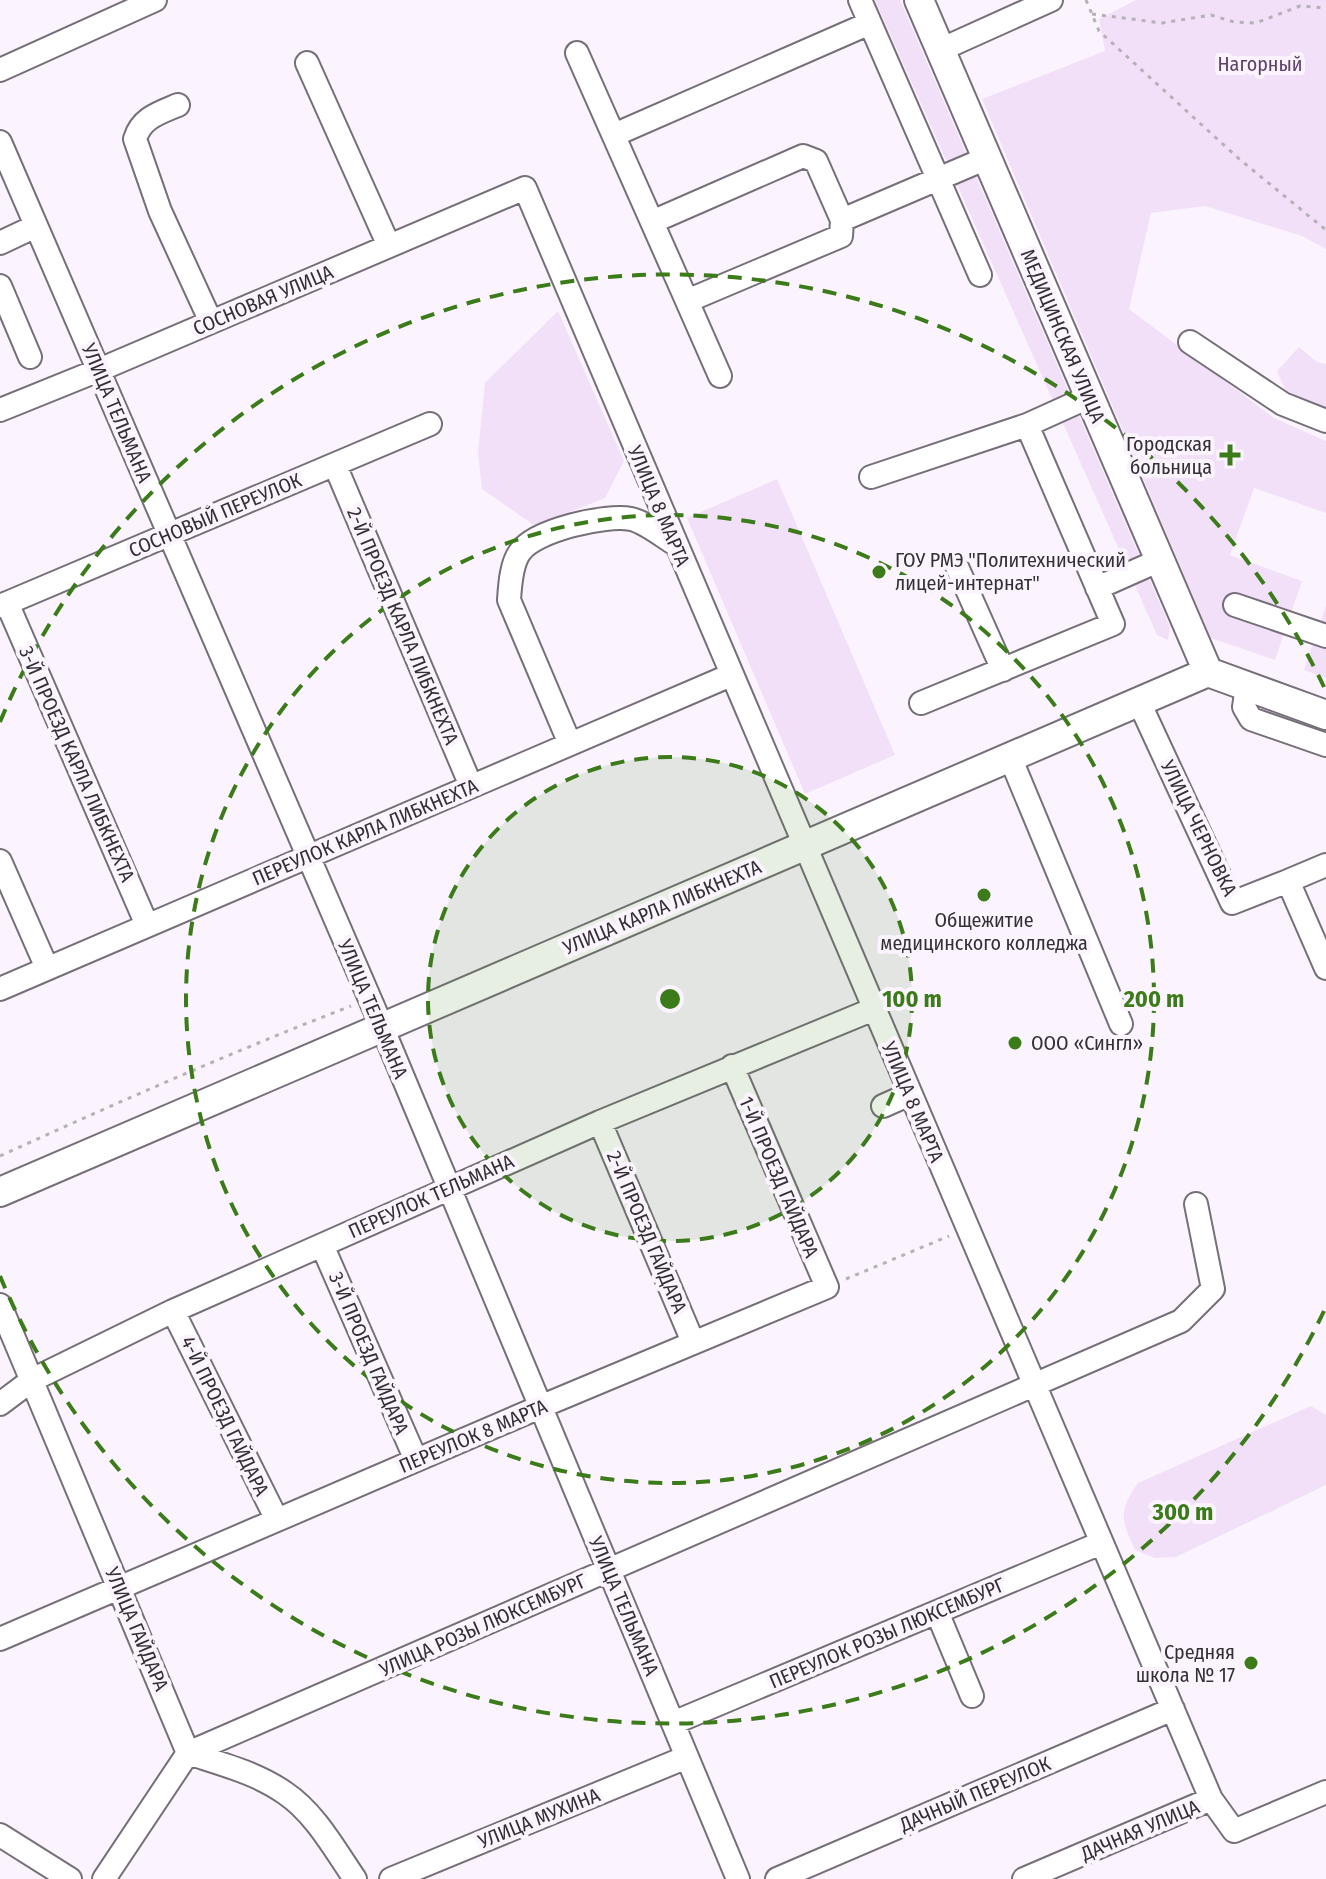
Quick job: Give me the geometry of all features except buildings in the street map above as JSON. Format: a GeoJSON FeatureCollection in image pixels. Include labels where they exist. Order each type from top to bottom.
{"type":"FeatureCollection","features":[{"type":"Feature","properties":{"kind":"main road","name":"МЕДИЦИНСКАЯ УЛИЦА"},"geometry":{"type":"LineString","coordinates":[[919,0],[1208,672]]}},
{"type":"Feature","properties":{"kind":"main road"},"geometry":{"type":"LineString","coordinates":[[1208,672],[1326,715]]}},
{"type":"Feature","properties":{"kind":"main road","name":"УЛИЦА КАРЛА ЛИБКНЕХТА"},"geometry":{"type":"LineString","coordinates":[[0,1192],[1208,672]]}},
{"type":"Feature","properties":{"kind":"street"},"geometry":{"type":"LineString","coordinates":[[0,70],[155,0]]}},
{"type":"Feature","properties":{"kind":"street"},"geometry":{"type":"LineString","coordinates":[[860,0],[980,275]]}},
{"type":"Feature","properties":{"kind":"street"},"geometry":{"type":"LineString","coordinates":[[940,50],[1024,6],[1051,0]]}},
{"type":"Feature","properties":{"kind":"street"},"geometry":{"type":"LineString","coordinates":[[614,135],[870,23]]}},
{"type":"Feature","properties":{"kind":"street"},"geometry":{"type":"LineString","coordinates":[[577,53],[720,376]]}},
{"type":"Feature","properties":{"kind":"street"},"geometry":{"type":"LineString","coordinates":[[307,63],[389,246]]}},
{"type":"Feature","properties":{"kind":"street"},"geometry":{"type":"LineString","coordinates":[[178,105],[150,117],[138,128],[135,139],[160,211],[211,322]]}},
{"type":"Feature","properties":{"kind":"street","name":"УЛИЦА ТЕЛЬМАНА"},"geometry":{"type":"LineString","coordinates":[[0,142],[382,1027],[738,1879]]}},
{"type":"Feature","properties":{"kind":"street"},"geometry":{"type":"LineString","coordinates":[[652,222],[803,156],[816,161],[842,220],[841,236],[687,301]]}},
{"type":"Feature","properties":{"kind":"street"},"geometry":{"type":"LineString","coordinates":[[842,220],[987,158]]}},
{"type":"Feature","properties":{"kind":"street","name":"СОСНОВАЯ УЛИЦА"},"geometry":{"type":"LineString","coordinates":[[0,410],[525,188]]}},
{"type":"Feature","properties":{"kind":"street","name":"УЛИЦА 8 МАРТА"},"geometry":{"type":"LineString","coordinates":[[525,188],[1211,1799],[1234,1831],[1326,1792]]}},
{"type":"Feature","properties":{"kind":"street"},"geometry":{"type":"LineString","coordinates":[[0,243],[36,226]]}},
{"type":"Feature","properties":{"kind":"street"},"geometry":{"type":"LineString","coordinates":[[0,286],[30,357]]}},
{"type":"Feature","properties":{"kind":"street"},"geometry":{"type":"LineString","coordinates":[[1190,342],[1283,404],[1326,421]]}},
{"type":"Feature","properties":{"kind":"street"},"geometry":{"type":"LineString","coordinates":[[871,477],[1027,425],[1089,397]]}},
{"type":"Feature","properties":{"kind":"street","name":"СОСНОВЫЙ ПЕРЕУЛОК"},"geometry":{"type":"LineString","coordinates":[[3,604],[430,424]]}},
{"type":"Feature","properties":{"kind":"street"},"geometry":{"type":"LineString","coordinates":[[921,703],[1113,624],[1027,425]]}},
{"type":"Feature","properties":{"kind":"street","name":"2-Й ПРОЕЗД КАРЛА ЛИБКНЕХТА"},"geometry":{"type":"LineString","coordinates":[[335,465],[471,786]]}},
{"type":"Feature","properties":{"kind":"street"},"geometry":{"type":"LineString","coordinates":[[570,744],[509,600],[510,580],[520,551],[545,534],[598,519],[633,519],[675,544]]}},
{"type":"Feature","properties":{"kind":"street"},"geometry":{"type":"LineString","coordinates":[[1097,588],[1160,560]]}},
{"type":"Feature","properties":{"kind":"street"},"geometry":{"type":"LineString","coordinates":[[957,567],[1003,670]]}},
{"type":"Feature","properties":{"kind":"street","name":"3-Й ПРОЕЗД КАРЛА ЛИБКНЕХТА"},"geometry":{"type":"LineString","coordinates":[[3,604],[147,925]]}},
{"type":"Feature","properties":{"kind":"street"},"geometry":{"type":"LineString","coordinates":[[1235,605],[1326,636]]}},
{"type":"Feature","properties":{"kind":"street","name":"ПЕРЕУЛОК КАРЛА ЛИБКНЕХТА"},"geometry":{"type":"LineString","coordinates":[[0,989],[731,675]]}},
{"type":"Feature","properties":{"kind":"street"},"geometry":{"type":"LineString","coordinates":[[1247,686],[1244,707],[1251,719],[1326,745]]}},
{"type":"Feature","properties":{"kind":"street","name":"УЛИЦА ЧЕРНОВКА"},"geometry":{"type":"LineString","coordinates":[[1139,702],[1232,903],[1288,881]]}},
{"type":"Feature","properties":{"kind":"street"},"geometry":{"type":"LineString","coordinates":[[1010,757],[1121,1024]]}},
{"type":"Feature","properties":{"kind":"street"},"geometry":{"type":"LineString","coordinates":[[0,861],[47,968]]}},
{"type":"Feature","properties":{"kind":"street"},"geometry":{"type":"LineString","coordinates":[[1326,865],[1288,881],[1326,968]]}},
{"type":"Feature","properties":{"kind":"street","name":"ПЕРЕУЛОК ТЕЛЬМАНА"},"geometry":{"type":"LineString","coordinates":[[0,1404],[32,1380],[173,1311],[600,1122],[874,1009]]}},
{"type":"Feature","properties":{"kind":"street","name":"1-Й ПРОЕЗД ГАЙДАРА"},"geometry":{"type":"LineString","coordinates":[[732,1066],[827,1287]]}},
{"type":"Feature","properties":{"kind":"street"},"geometry":{"type":"LineString","coordinates":[[883,1106],[910,1094]]}},
{"type":"Feature","properties":{"kind":"street","name":"2-Й ПРОЕЗД ГАЙДАРА"},"geometry":{"type":"LineString","coordinates":[[600,1122],[693,1342]]}},
{"type":"Feature","properties":{"kind":"street","name":"УЛИЦА РОЗЫ ЛЮКСЕМБУРГ"},"geometry":{"type":"LineString","coordinates":[[188,1753],[1181,1321],[1213,1289],[1196,1204]]}},
{"type":"Feature","properties":{"kind":"street","name":"3-Й ПРОЕЗД ГАЙДАРА"},"geometry":{"type":"LineString","coordinates":[[322,1245],[416,1460]]}},
{"type":"Feature","properties":{"kind":"street","name":"ПЕРЕУЛОК 8 МАРТА"},"geometry":{"type":"LineString","coordinates":[[0,1639],[827,1287]]}},
{"type":"Feature","properties":{"kind":"street","name":"УЛИЦА ГАЙДАРА"},"geometry":{"type":"LineString","coordinates":[[0,1305],[188,1753]]}},
{"type":"Feature","properties":{"kind":"street","name":"4-Й ПРОЕЗД ГАЙДАРА"},"geometry":{"type":"LineString","coordinates":[[173,1311],[277,1520]]}},
{"type":"Feature","properties":{"kind":"street","name":"ПЕРЕУЛОК РОЗЫ ЛЮКСЕМБУРГ"},"geometry":{"type":"LineString","coordinates":[[673,1723],[1101,1543]]}},
{"type":"Feature","properties":{"kind":"street"},"geometry":{"type":"LineString","coordinates":[[937,1612],[972,1696]]}},
{"type":"Feature","properties":{"kind":"street","name":"ДАЧНЫЙ ПЕРЕУЛОК"},"geometry":{"type":"LineString","coordinates":[[777,1879],[1173,1709]]}},
{"type":"Feature","properties":{"kind":"street"},"geometry":{"type":"LineString","coordinates":[[104,1879],[188,1753],[251,1774],[287,1794],[317,1827],[355,1879]]}},
{"type":"Feature","properties":{"kind":"street","name":"УЛИЦА МУХИНА"},"geometry":{"type":"LineString","coordinates":[[391,1879],[687,1757]]}},
{"type":"Feature","properties":{"kind":"street","name":"ДАЧНАЯ УЛИЦА"},"geometry":{"type":"LineString","coordinates":[[1024,1879],[1211,1799]]}},
{"type":"Feature","properties":{"kind":"street"},"geometry":{"type":"LineString","coordinates":[[0,1835],[70,1879]]}},
{"type":"Feature","properties":{"kind":"path"},"geometry":{"type":"LineString","coordinates":[[1086,0],[1099,31],[1238,158],[1326,230]]}},
{"type":"Feature","properties":{"kind":"path"},"geometry":{"type":"LineString","coordinates":[[1092,14],[1162,23],[1211,15],[1234,22],[1256,23],[1300,6],[1326,8]]}},
{"type":"Feature","properties":{"kind":"path"},"geometry":{"type":"LineString","coordinates":[[0,1156],[184,1072],[369,999]]}},
{"type":"Feature","properties":{"kind":"path"},"geometry":{"type":"LineString","coordinates":[[827,1287],[967,1229]]}},
{"type":"Feature","properties":{"kind":"green space"},"geometry":{"type":"Polygon","coordinates":[[[875,0],[900,0],[1170,627],[1168,640],[1157,635],[875,0]]]}},
{"type":"Feature","properties":{"kind":"green space","name":"Городская больница"},"geometry":{"type":"Polygon","coordinates":[[[1136,0],[1326,0],[1326,249],[1302,236],[1205,206],[1151,213],[1129,309],[1274,418],[1326,441],[1326,513],[1254,488],[1230,555],[1302,581],[1275,660],[1211,638],[982,99],[1105,51],[1099,19],[1136,0]]]}},
{"type":"Feature","properties":{"kind":"green space"},"geometry":{"type":"Polygon","coordinates":[[[558,311],[624,461],[605,498],[535,526],[482,489],[478,452],[485,383],[558,311]]]}},
{"type":"Feature","properties":{"kind":"green space"},"geometry":{"type":"Polygon","coordinates":[[[1299,347],[1317,362],[1326,364],[1326,407],[1287,394],[1277,371],[1299,347]]]}},
{"type":"Feature","properties":{"kind":"green space"},"geometry":{"type":"Polygon","coordinates":[[[777,479],[895,755],[805,794],[687,518],[777,479]]]}},
{"type":"Feature","properties":{"kind":"green space"},"geometry":{"type":"Polygon","coordinates":[[[1326,605],[1326,678],[1304,670],[1326,605]]]}},
{"type":"Feature","properties":{"kind":"green space"},"geometry":{"type":"Polygon","coordinates":[[[1311,1406],[1326,1415],[1326,1485],[1176,1557],[1155,1558],[1135,1550],[1124,1515],[1127,1501],[1138,1483],[1311,1406]]]}},
{"type":"Feature","properties":{"kind":"place","name":"Городская больница"},"geometry":{"type":"Point","coordinates":[1230,455]}},
{"type":"Feature","properties":{"kind":"place","name":"ГОУ РМЭ \"Политехнический лицей-интернат\""},"geometry":{"type":"Point","coordinates":[879,572]}},
{"type":"Feature","properties":{"kind":"place","name":"Общежитие медицинского колледжа"},"geometry":{"type":"Point","coordinates":[984,895]}},
{"type":"Feature","properties":{"kind":"place","name":"ООО «Сингл»"},"geometry":{"type":"Point","coordinates":[1015,1043]}},
{"type":"Feature","properties":{"kind":"place","name":"Средняя школа № 17"},"geometry":{"type":"Point","coordinates":[1251,1663]}},
{"type":"Feature","properties":{"kind":"park label","name":"Нагорный"},"geometry":{"type":"Point","coordinates":[1260,64]}}]}
